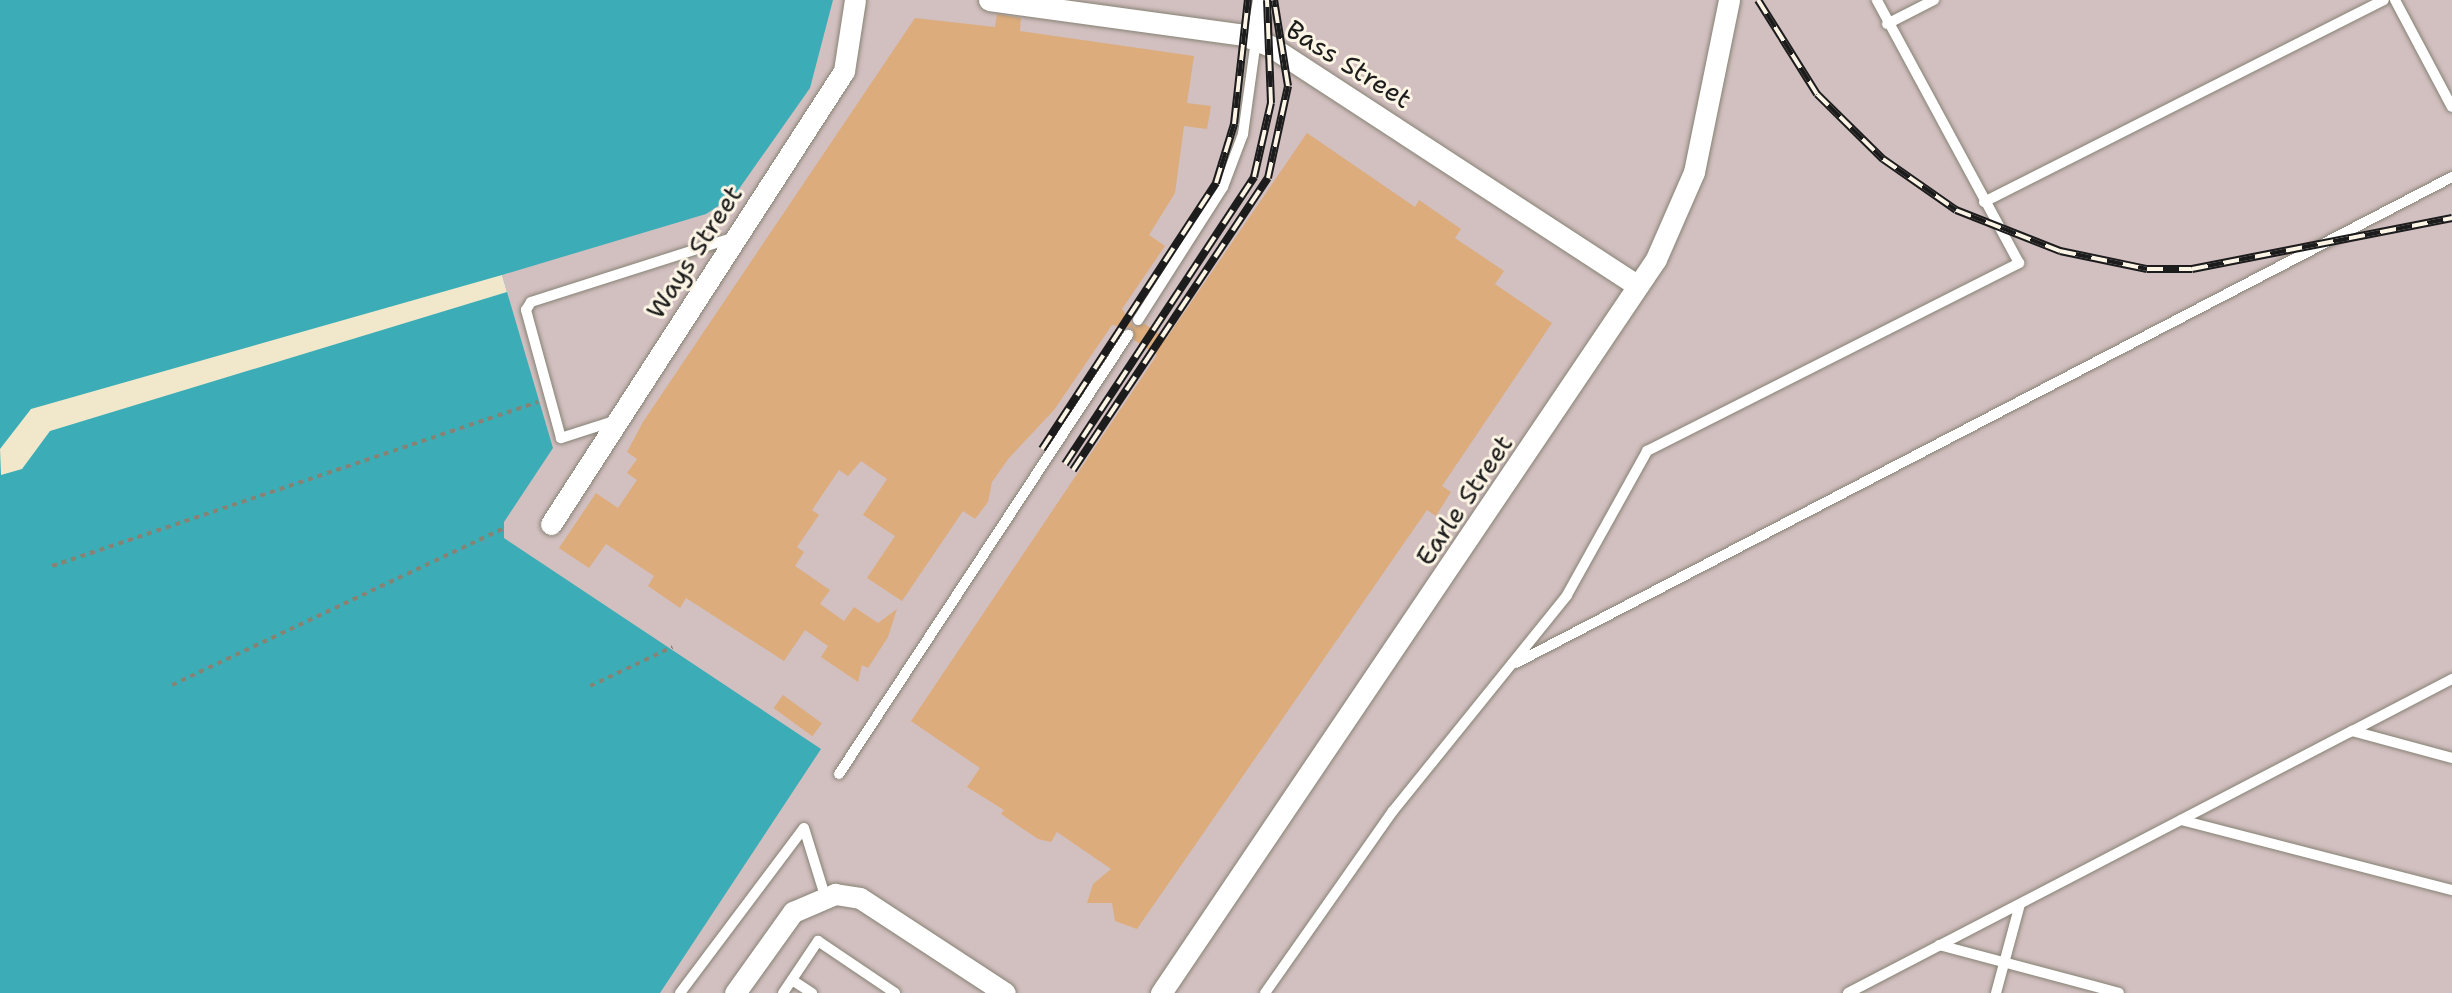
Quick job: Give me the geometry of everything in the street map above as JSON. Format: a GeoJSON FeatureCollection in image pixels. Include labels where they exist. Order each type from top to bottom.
{"type":"FeatureCollection","features":[{"type":"Feature","properties":{"kind":"street","name":"Ways Street"},"geometry":{"type":"LineString","coordinates":[[551,524],[844,71],[855,0]]}},
{"type":"Feature","properties":{"kind":"street","name":"Bass Street"},"geometry":{"type":"LineString","coordinates":[[989,0],[1256,40],[1284,53],[1638,286]]}},
{"type":"Feature","properties":{"kind":"street"},"geometry":{"type":"LineString","coordinates":[[1256,40],[1263,0]]}},
{"type":"Feature","properties":{"kind":"street","name":"Earle Street"},"geometry":{"type":"LineString","coordinates":[[1161,993],[1638,286],[1676,222],[1694,172],[1729,0]]}},
{"type":"Feature","properties":{"kind":"street"},"geometry":{"type":"LineString","coordinates":[[735,993],[793,912],[825,896],[860,898],[1005,993]]}},
{"type":"Feature","properties":{"kind":"lane"},"geometry":{"type":"LineString","coordinates":[[1265,993],[1393,811],[1567,595],[1647,451],[2019,263],[1887,24],[1877,0]]}},
{"type":"Feature","properties":{"kind":"lane"},"geometry":{"type":"LineString","coordinates":[[1887,24],[1934,0]]}},
{"type":"Feature","properties":{"kind":"lane"},"geometry":{"type":"LineString","coordinates":[[1984,202],[2384,0]]}},
{"type":"Feature","properties":{"kind":"lane"},"geometry":{"type":"LineString","coordinates":[[2396,0],[2452,107]]}},
{"type":"Feature","properties":{"kind":"lane"},"geometry":{"type":"LineString","coordinates":[[1138,320],[1223,187],[1243,134],[1256,40]]}},
{"type":"Feature","properties":{"kind":"lane"},"geometry":{"type":"LineString","coordinates":[[1510,666],[2452,177]]}},
{"type":"Feature","properties":{"kind":"lane"},"geometry":{"type":"LineString","coordinates":[[620,419],[561,438],[526,310],[531,302],[738,236]]}},
{"type":"Feature","properties":{"kind":"lane"},"geometry":{"type":"LineString","coordinates":[[839,774],[1128,335]]}},
{"type":"Feature","properties":{"kind":"lane"},"geometry":{"type":"LineString","coordinates":[[1848,993],[2452,679]]}},
{"type":"Feature","properties":{"kind":"lane"},"geometry":{"type":"LineString","coordinates":[[2352,731],[2452,758]]}},
{"type":"Feature","properties":{"kind":"lane"},"geometry":{"type":"LineString","coordinates":[[2181,820],[2452,890]]}},
{"type":"Feature","properties":{"kind":"lane"},"geometry":{"type":"LineString","coordinates":[[680,993],[804,828],[825,896]]}},
{"type":"Feature","properties":{"kind":"lane"},"geometry":{"type":"LineString","coordinates":[[1996,993],[2020,904]]}},
{"type":"Feature","properties":{"kind":"lane"},"geometry":{"type":"LineString","coordinates":[[783,993],[818,941],[895,993]]}},
{"type":"Feature","properties":{"kind":"lane"},"geometry":{"type":"LineString","coordinates":[[1939,945],[2119,993]]}},
{"type":"Feature","properties":{"kind":"lane"},"geometry":{"type":"LineString","coordinates":[[792,980],[812,993]]}},
{"type":"Feature","properties":{"kind":"path"},"geometry":{"type":"LineString","coordinates":[[52,565],[539,401]]}},
{"type":"Feature","properties":{"kind":"path"},"geometry":{"type":"LineString","coordinates":[[172,685],[504,528]]}},
{"type":"Feature","properties":{"kind":"path"},"geometry":{"type":"LineString","coordinates":[[590,687],[672,648]]}},
{"type":"Feature","properties":{"kind":"shaded area"},"geometry":{"type":"Polygon","coordinates":[[[0,0],[2452,0],[2452,993],[0,993],[0,0]]]}},
{"type":"Feature","properties":{"kind":"water"},"geometry":{"type":"Polygon","coordinates":[[[0,0],[833,0],[810,88],[734,196],[706,214],[502,275],[553,448],[504,522],[504,538],[821,749],[660,993],[0,993],[0,0]]]}},
{"type":"Feature","properties":{"kind":"pier"},"geometry":{"type":"Polygon","coordinates":[[[502,275],[507,292],[50,431],[22,469],[1,475],[0,449],[31,409],[502,275]]]}},
{"type":"Feature","properties":{"kind":"building"},"geometry":{"type":"Polygon","coordinates":[[[997,14],[1021,18],[1020,31],[1194,56],[1187,103],[1211,106],[1207,129],[1184,126],[1175,193],[1149,235],[1165,246],[1122,309],[1134,327],[1145,324],[1166,339],[1307,133],[1415,207],[1419,200],[1461,229],[1455,238],[1504,271],[1495,284],[1552,323],[1442,486],[1451,492],[1436,516],[1427,510],[1137,929],[1115,921],[1112,903],[1087,903],[1093,884],[1111,869],[1057,832],[1051,842],[1038,839],[1001,814],[1004,810],[967,787],[980,768],[911,721],[1157,355],[1134,340],[1132,328],[1112,325],[1054,410],[1009,458],[992,482],[988,502],[975,519],[963,511],[902,601],[867,578],[895,536],[863,515],[887,479],[861,461],[848,476],[839,470],[812,510],[819,515],[797,547],[804,552],[795,566],[830,590],[820,604],[844,621],[854,607],[878,623],[897,609],[888,637],[868,668],[862,665],[858,682],[821,657],[828,646],[805,630],[784,661],[686,598],[680,608],[648,586],[654,576],[606,544],[589,568],[559,548],[596,493],[618,508],[637,480],[627,473],[637,459],[627,452],[643,422],[915,18],[995,27],[997,14]]]}},
{"type":"Feature","properties":{"kind":"building"},"geometry":{"type":"Polygon","coordinates":[[[783,695],[822,723],[812,736],[774,708],[783,695]]]}},
{"type":"Feature","properties":{"kind":"railway"},"geometry":{"type":"LineString","coordinates":[[1042,449],[1216,183],[1234,124],[1248,0]]}},
{"type":"Feature","properties":{"kind":"railway"},"geometry":{"type":"LineString","coordinates":[[1065,464],[1254,177],[1271,103],[1267,0]]}},
{"type":"Feature","properties":{"kind":"railway"},"geometry":{"type":"LineString","coordinates":[[1073,470],[1268,178],[1288,86],[1274,0]]}},
{"type":"Feature","properties":{"kind":"railway"},"geometry":{"type":"LineString","coordinates":[[1758,0],[1817,94],[1883,159],[1956,210],[2060,251],[2147,269],[2192,269],[2452,218]]}}]}
